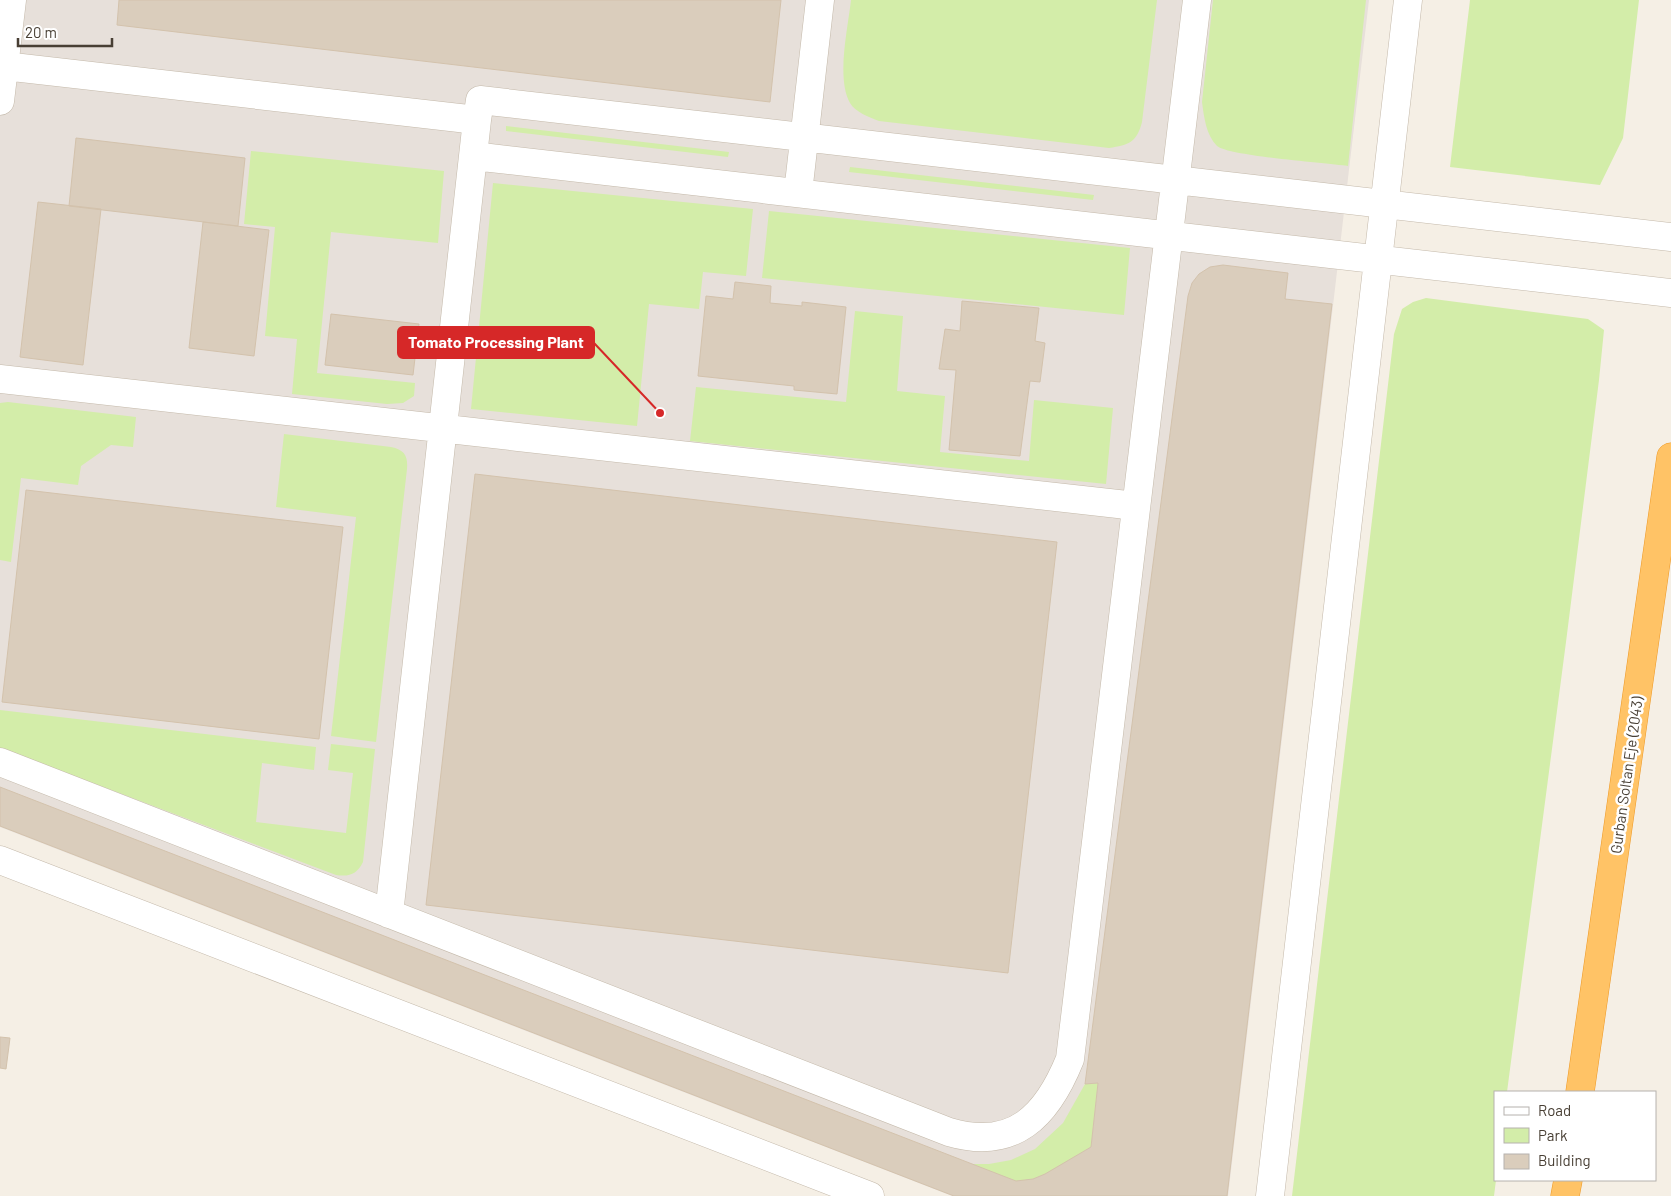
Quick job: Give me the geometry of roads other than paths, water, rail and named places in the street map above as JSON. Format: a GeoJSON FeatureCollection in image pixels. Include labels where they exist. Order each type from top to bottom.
{"type":"FeatureCollection","features":[{"type":"Feature","properties":{"kind":"highway","name":"Gurban Soltan Eje (2043)"},"geometry":{"type":"LineString","coordinates":[[1580,1091],[1671,457]]}},
{"type":"Feature","properties":{"kind":"highway"},"geometry":{"type":"LineString","coordinates":[[1565,1196],[1568,1181]]}},
{"type":"Feature","properties":{"kind":"lane"},"geometry":{"type":"LineString","coordinates":[[0,101],[12,0]]}},
{"type":"Feature","properties":{"kind":"lane"},"geometry":{"type":"LineString","coordinates":[[798,193],[820,0]]}},
{"type":"Feature","properties":{"kind":"lane"},"geometry":{"type":"LineString","coordinates":[[0,762],[948,1132],[978,1138],[993,1137],[1011,1132],[1024,1125],[1039,1113],[1051,1098],[1061,1081],[1070,1058],[1196,0]]}},
{"type":"Feature","properties":{"kind":"lane"},"geometry":{"type":"LineString","coordinates":[[1270,1196],[1408,0]]}},
{"type":"Feature","properties":{"kind":"lane"},"geometry":{"type":"LineString","coordinates":[[4,66],[477,120]]}},
{"type":"Feature","properties":{"kind":"lane"},"geometry":{"type":"LineString","coordinates":[[389,914],[480,100],[1671,237]]}},
{"type":"Feature","properties":{"kind":"lane"},"geometry":{"type":"LineString","coordinates":[[473,156],[1671,293]]}},
{"type":"Feature","properties":{"kind":"lane"},"geometry":{"type":"LineString","coordinates":[[0,379],[1136,506]]}},
{"type":"Feature","properties":{"kind":"lane"},"geometry":{"type":"LineString","coordinates":[[0,860],[870,1196]]}},
{"type":"Feature","properties":{"kind":"place","name":"Tomato Processing Plant"},"geometry":{"type":"Point","coordinates":[660,413]}}]}
